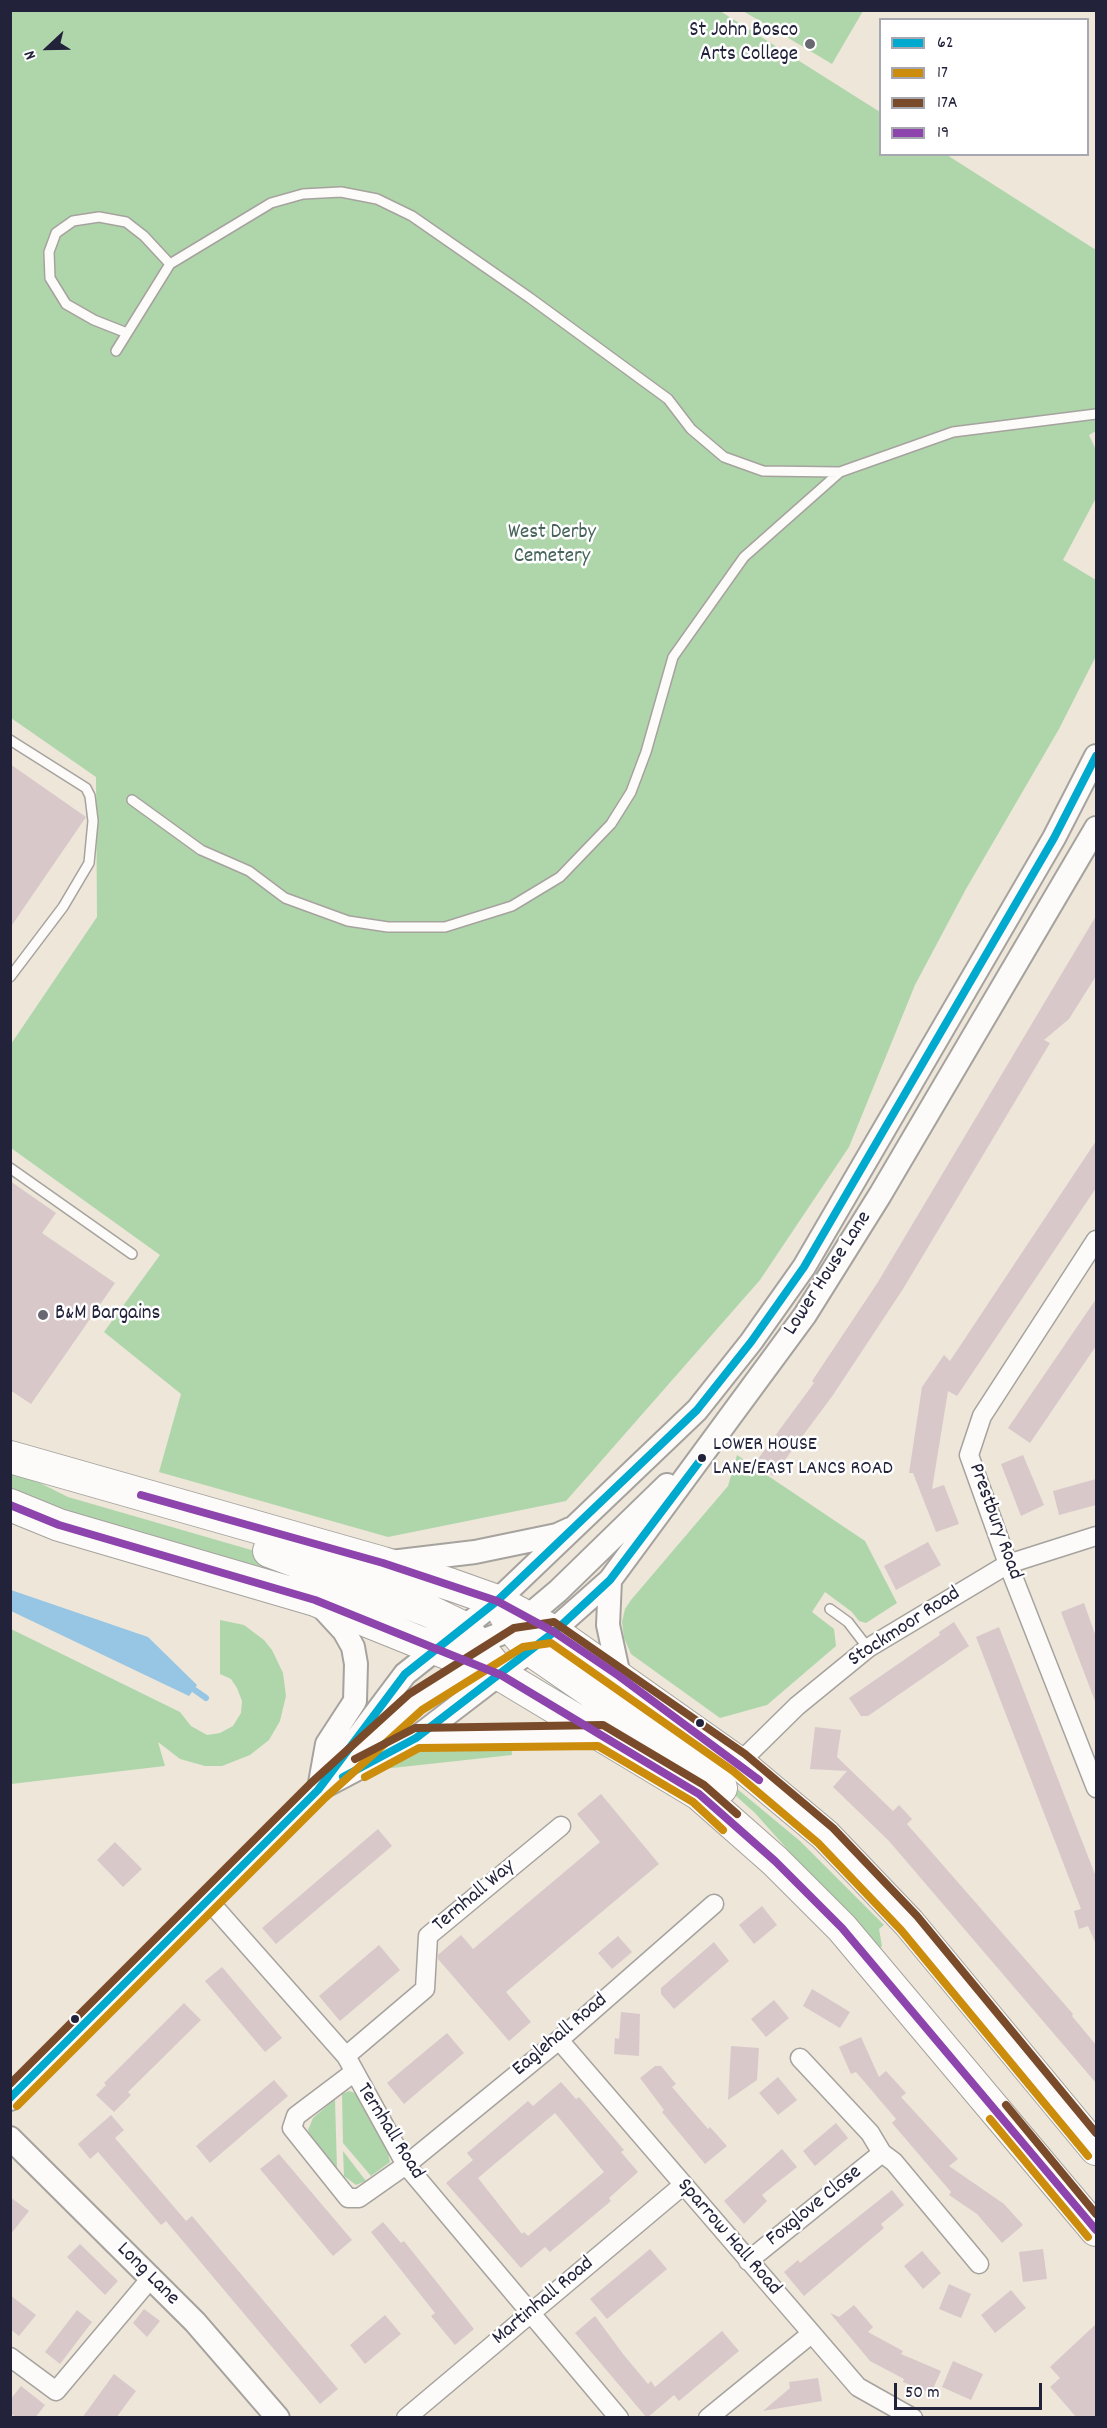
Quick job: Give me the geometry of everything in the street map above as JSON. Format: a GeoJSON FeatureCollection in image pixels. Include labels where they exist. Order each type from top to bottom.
{"type":"FeatureCollection","features":[{"type":"Feature","properties":{"kind":"highway"},"geometry":{"type":"LineString","coordinates":[[14,1459],[383,1563],[497,1600],[529,1633],[724,1790],[775,1861]]}},
{"type":"Feature","properties":{"kind":"highway"},"geometry":{"type":"LineString","coordinates":[[14,1459],[84,1499],[285,1555],[429,1611],[481,1653],[601,1735],[699,1794],[775,1861],[842,1928],[1096,2230]]}},
{"type":"Feature","properties":{"kind":"highway"},"geometry":{"type":"LineString","coordinates":[[10,1505],[59,1525],[315,1599],[435,1648],[481,1653]]}},
{"type":"Feature","properties":{"kind":"highway"},"geometry":{"type":"LineString","coordinates":[[529,1633],[619,1676],[740,1763],[825,1835],[893,1906],[1096,2149]]}},
{"type":"Feature","properties":{"kind":"street","name":"Lower House Lane"},"geometry":{"type":"LineString","coordinates":[[481,1653],[497,1600],[577,1527],[697,1410],[751,1342],[804,1267],[1054,838],[1096,756]]}},
{"type":"Feature","properties":{"kind":"street","name":"Lower House Lane"},"geometry":{"type":"LineString","coordinates":[[481,1653],[529,1633],[610,1580],[717,1437],[805,1315],[880,1195],[1096,828]]}},
{"type":"Feature","properties":{"kind":"street","name":"Prestbury Road"},"geometry":{"type":"LineString","coordinates":[[1096,1240],[982,1416],[969,1455],[1008,1564],[1096,1788]]}},
{"type":"Feature","properties":{"kind":"street"},"geometry":{"type":"LineString","coordinates":[[10,2099],[318,1790],[416,1702],[481,1653],[529,1633],[558,1591],[717,1437]]}},
{"type":"Feature","properties":{"kind":"street"},"geometry":{"type":"LineString","coordinates":[[383,1563],[475,1552],[557,1535],[577,1527]]}},
{"type":"Feature","properties":{"kind":"street","name":"Stockmoor Road"},"geometry":{"type":"LineString","coordinates":[[740,1763],[797,1706],[868,1648],[1008,1564],[1096,1536]]}},
{"type":"Feature","properties":{"kind":"street"},"geometry":{"type":"LineString","coordinates":[[610,1580],[608,1625],[619,1676]]}},
{"type":"Feature","properties":{"kind":"street"},"geometry":{"type":"LineString","coordinates":[[315,1599],[344,1631],[353,1647],[356,1664],[355,1701],[327,1744],[318,1790]]}},
{"type":"Feature","properties":{"kind":"street"},"geometry":{"type":"LineString","coordinates":[[318,1790],[405,1674],[435,1648]]}},
{"type":"Feature","properties":{"kind":"street"},"geometry":{"type":"LineString","coordinates":[[318,1790],[416,1738],[481,1653]]}},
{"type":"Feature","properties":{"kind":"street"},"geometry":{"type":"LineString","coordinates":[[416,1738],[601,1735]]}},
{"type":"Feature","properties":{"kind":"street","name":"Ternhall Way"},"geometry":{"type":"LineString","coordinates":[[406,2165],[359,2198],[348,2198],[292,2128],[296,2116],[425,1989],[428,1936],[561,1826]]}},
{"type":"Feature","properties":{"kind":"street","name":"Ternhall Road"},"geometry":{"type":"LineString","coordinates":[[208,1900],[349,2065],[406,2165],[619,2418]]}},
{"type":"Feature","properties":{"kind":"street","name":"Eaglehall Road"},"geometry":{"type":"LineString","coordinates":[[406,2165],[559,2040],[714,1904]]}},
{"type":"Feature","properties":{"kind":"street","name":"Sparrow Hall Road"},"geometry":{"type":"LineString","coordinates":[[559,2040],[682,2186],[858,2387],[913,2418]]}},
{"type":"Feature","properties":{"kind":"street","name":"Foxglove Close"},"geometry":{"type":"LineString","coordinates":[[800,2058],[870,2133],[882,2153],[894,2162],[979,2264]]}},
{"type":"Feature","properties":{"kind":"street","name":"Long Lane"},"geometry":{"type":"LineString","coordinates":[[10,2138],[195,2322],[278,2418]]}},
{"type":"Feature","properties":{"kind":"street","name":"Foxglove Close"},"geometry":{"type":"LineString","coordinates":[[748,2261],[882,2153]]}},
{"type":"Feature","properties":{"kind":"street","name":"Martinhall Road"},"geometry":{"type":"LineString","coordinates":[[406,2418],[682,2186]]}},
{"type":"Feature","properties":{"kind":"street"},"geometry":{"type":"LineString","coordinates":[[10,2357],[56,2391],[151,2278]]}},
{"type":"Feature","properties":{"kind":"street"},"geometry":{"type":"LineString","coordinates":[[708,2418],[811,2334]]}},
{"type":"Feature","properties":{"kind":"lane"},"geometry":{"type":"LineString","coordinates":[[116,351],[170,264],[271,203],[303,194],[341,192],[377,199],[412,216],[531,298],[668,399],[691,429],[724,457],[763,471],[840,472],[953,432],[1096,414]]}},
{"type":"Feature","properties":{"kind":"lane"},"geometry":{"type":"LineString","coordinates":[[127,333],[94,320],[66,304],[50,278],[49,252],[56,233],[73,221],[99,217],[126,222],[144,236],[170,264]]}},
{"type":"Feature","properties":{"kind":"lane"},"geometry":{"type":"LineString","coordinates":[[132,800],[201,850],[249,871],[285,898],[348,921],[388,927],[446,927],[512,906],[560,877],[610,824],[631,792],[673,657],[744,557],[840,472]]}},
{"type":"Feature","properties":{"kind":"lane"},"geometry":{"type":"LineString","coordinates":[[10,740],[86,788],[90,796],[93,821],[89,863],[63,907],[10,977]]}},
{"type":"Feature","properties":{"kind":"lane"},"geometry":{"type":"LineString","coordinates":[[10,1168],[132,1254]]}},
{"type":"Feature","properties":{"kind":"lane"},"geometry":{"type":"LineString","coordinates":[[830,1609],[848,1622],[868,1648]]}},
{"type":"Feature","properties":{"kind":"green space","name":"West Derby Cemetery"},"geometry":{"type":"Polygon","coordinates":[[[11,11],[720,11],[879,111],[879,156],[949,156],[1096,250],[1096,431],[1089,435],[1096,450],[1096,498],[1063,560],[1096,580],[1096,656],[1059,729],[966,889],[915,985],[849,1147],[760,1280],[566,1501],[388,1537],[159,1472],[181,1394],[104,1332],[160,1255],[11,1148],[11,1044],[97,917],[96,777],[11,718],[11,11]]]}},
{"type":"Feature","properties":{"kind":"green space","name":"St John Bosco Arts College"},"geometry":{"type":"Polygon","coordinates":[[[743,11],[863,11],[832,64],[743,11]]]}},
{"type":"Feature","properties":{"kind":"green space"},"geometry":{"type":"Polygon","coordinates":[[[737,1455],[865,1541],[897,1603],[866,1623],[859,1621],[852,1612],[825,1592],[812,1612],[834,1629],[836,1646],[767,1705],[720,1718],[631,1654],[624,1638],[622,1622],[625,1609],[631,1600],[728,1486],[737,1455]]]}},
{"type":"Feature","properties":{"kind":"green space"},"geometry":{"type":"Polygon","coordinates":[[[10,1468],[68,1497],[279,1558],[293,1573],[290,1579],[11,1496],[10,1468]]]}},
{"type":"Feature","properties":{"kind":"green space"},"geometry":{"type":"Polygon","coordinates":[[[220,1620],[244,1625],[264,1640],[272,1650],[283,1673],[286,1696],[280,1721],[269,1740],[250,1755],[222,1766],[205,1766],[180,1759],[158,1742],[165,1766],[11,1784],[11,1629],[180,1712],[191,1726],[207,1735],[220,1733],[233,1726],[241,1713],[242,1701],[237,1688],[231,1679],[220,1674],[220,1620]]]}},
{"type":"Feature","properties":{"kind":"green space"},"geometry":{"type":"Polygon","coordinates":[[[511,1744],[512,1755],[383,1769],[394,1760],[424,1748],[511,1744]]]}},
{"type":"Feature","properties":{"kind":"green space"},"geometry":{"type":"Polygon","coordinates":[[[712,1768],[800,1841],[884,1925],[879,1929],[882,1946],[878,1951],[755,1813],[709,1772],[712,1768]]]}},
{"type":"Feature","properties":{"kind":"green space"},"geometry":{"type":"Polygon","coordinates":[[[349,2091],[355,2093],[361,2102],[388,2153],[390,2162],[371,2176],[343,2143],[342,2094],[349,2091]]]}},
{"type":"Feature","properties":{"kind":"green space"},"geometry":{"type":"Polygon","coordinates":[[[335,2099],[337,2170],[308,2130],[313,2118],[335,2099]]]}},
{"type":"Feature","properties":{"kind":"green space"},"geometry":{"type":"Polygon","coordinates":[[[343,2151],[366,2181],[356,2185],[344,2176],[343,2151]]]}},
{"type":"Feature","properties":{"kind":"water"},"geometry":{"type":"Polygon","coordinates":[[[11,1590],[148,1637],[197,1685],[189,1696],[11,1611],[11,1590]]]}},
{"type":"Feature","properties":{"kind":"building"},"geometry":{"type":"Polygon","coordinates":[[[10,764],[86,817],[10,928],[10,764]]]}},
{"type":"Feature","properties":{"kind":"building"},"geometry":{"type":"Polygon","coordinates":[[[1096,916],[1096,976],[1069,1019],[1044,1040],[1050,1043],[903,1289],[833,1395],[773,1476],[755,1463],[814,1383],[812,1381],[878,1282],[1096,916]]]}},
{"type":"Feature","properties":{"kind":"building"},"geometry":{"type":"Polygon","coordinates":[[[1096,1141],[1096,1188],[957,1396],[948,1391],[932,1489],[944,1485],[959,1524],[936,1532],[913,1473],[909,1473],[922,1387],[944,1355],[950,1361],[1096,1141]]]}},
{"type":"Feature","properties":{"kind":"building"},"geometry":{"type":"Polygon","coordinates":[[[10,1181],[56,1213],[42,1233],[115,1283],[31,1404],[10,1390],[10,1181]]]}},
{"type":"Feature","properties":{"kind":"building"},"geometry":{"type":"Polygon","coordinates":[[[1096,1299],[1096,1346],[1030,1443],[1008,1428],[1096,1299]]]}},
{"type":"Feature","properties":{"kind":"building"},"geometry":{"type":"Polygon","coordinates":[[[1023,1455],[1044,1505],[1021,1516],[1001,1464],[1023,1455]]]}},
{"type":"Feature","properties":{"kind":"building"},"geometry":{"type":"Polygon","coordinates":[[[1096,1479],[1096,1505],[1059,1515],[1053,1491],[1096,1479]]]}},
{"type":"Feature","properties":{"kind":"building"},"geometry":{"type":"Polygon","coordinates":[[[928,1542],[941,1565],[896,1590],[884,1566],[928,1542]]]}},
{"type":"Feature","properties":{"kind":"building"},"geometry":{"type":"Polygon","coordinates":[[[1084,1603],[1096,1637],[1095,1701],[1061,1612],[1084,1603]]]}},
{"type":"Feature","properties":{"kind":"building"},"geometry":{"type":"Polygon","coordinates":[[[954,1622],[969,1646],[868,1716],[861,1716],[849,1698],[940,1635],[939,1632],[954,1622]]]}},
{"type":"Feature","properties":{"kind":"building"},"geometry":{"type":"Polygon","coordinates":[[[999,1627],[1096,1877],[1096,1944],[1088,1926],[1079,1929],[1074,1911],[1081,1909],[976,1637],[999,1627]]]}},
{"type":"Feature","properties":{"kind":"building"},"geometry":{"type":"Polygon","coordinates":[[[815,1727],[841,1730],[837,1757],[893,1811],[899,1805],[912,1819],[907,1824],[1073,2014],[1072,2016],[1096,2045],[1096,2083],[889,1841],[833,1787],[847,1771],[810,1769],[815,1727]]]}},
{"type":"Feature","properties":{"kind":"building"},"geometry":{"type":"Polygon","coordinates":[[[601,1794],[659,1864],[506,1992],[531,2022],[509,2041],[438,1959],[438,1955],[461,1935],[473,1949],[600,1842],[577,1814],[601,1794]]]}},
{"type":"Feature","properties":{"kind":"building"},"geometry":{"type":"Polygon","coordinates":[[[378,1829],[392,1846],[276,1944],[262,1928],[378,1829]]]}},
{"type":"Feature","properties":{"kind":"building"},"geometry":{"type":"Polygon","coordinates":[[[115,1842],[142,1869],[123,1887],[97,1860],[115,1842]]]}},
{"type":"Feature","properties":{"kind":"building"},"geometry":{"type":"Polygon","coordinates":[[[762,1906],[777,1925],[754,1944],[739,1925],[762,1906]]]}},
{"type":"Feature","properties":{"kind":"building"},"geometry":{"type":"Polygon","coordinates":[[[618,1936],[632,1952],[612,1969],[598,1953],[618,1936]]]}},
{"type":"Feature","properties":{"kind":"building"},"geometry":{"type":"Polygon","coordinates":[[[714,1942],[729,1961],[674,2009],[661,1994],[661,1988],[714,1942]]]}},
{"type":"Feature","properties":{"kind":"building"},"geometry":{"type":"Polygon","coordinates":[[[379,1945],[400,1970],[340,2021],[319,1996],[379,1945]]]}},
{"type":"Feature","properties":{"kind":"building"},"geometry":{"type":"Polygon","coordinates":[[[222,1967],[282,2038],[265,2052],[205,1981],[222,1967]]]}},
{"type":"Feature","properties":{"kind":"building"},"geometry":{"type":"Polygon","coordinates":[[[812,1989],[850,2012],[840,2028],[803,2006],[812,1989]]]}},
{"type":"Feature","properties":{"kind":"building"},"geometry":{"type":"Polygon","coordinates":[[[774,2000],[789,2018],[766,2037],[751,2019],[774,2000]]]}},
{"type":"Feature","properties":{"kind":"building"},"geometry":{"type":"Polygon","coordinates":[[[184,2003],[201,2020],[128,2092],[131,2095],[114,2112],[96,2095],[106,2085],[104,2083],[184,2003]]]}},
{"type":"Feature","properties":{"kind":"building"},"geometry":{"type":"Polygon","coordinates":[[[621,2012],[640,2014],[639,2056],[614,2054],[615,2038],[619,2039],[621,2012]]]}},
{"type":"Feature","properties":{"kind":"building"},"geometry":{"type":"Polygon","coordinates":[[[447,2033],[464,2053],[404,2104],[387,2083],[447,2033]]]}},
{"type":"Feature","properties":{"kind":"building"},"geometry":{"type":"Polygon","coordinates":[[[861,2037],[879,2077],[886,2071],[906,2093],[901,2097],[958,2159],[949,2166],[1004,2204],[1023,2225],[1002,2243],[977,2214],[949,2195],[951,2192],[892,2123],[896,2119],[856,2072],[851,2074],[839,2047],[861,2037]]]}},
{"type":"Feature","properties":{"kind":"building"},"geometry":{"type":"Polygon","coordinates":[[[731,2046],[759,2048],[757,2080],[728,2100],[731,2046]]]}},
{"type":"Feature","properties":{"kind":"building"},"geometry":{"type":"Polygon","coordinates":[[[655,2066],[661,2066],[676,2084],[672,2087],[708,2129],[710,2127],[727,2146],[705,2164],[662,2112],[664,2110],[640,2078],[655,2066]]]}},
{"type":"Feature","properties":{"kind":"building"},"geometry":{"type":"Polygon","coordinates":[[[778,2077],[797,2100],[778,2115],[759,2093],[778,2077]]]}},
{"type":"Feature","properties":{"kind":"building"},"geometry":{"type":"Polygon","coordinates":[[[274,2080],[288,2096],[210,2163],[196,2146],[274,2080]]]}},
{"type":"Feature","properties":{"kind":"building"},"geometry":{"type":"Polygon","coordinates":[[[561,2082],[576,2099],[579,2097],[624,2150],[621,2152],[638,2172],[609,2198],[611,2201],[550,2252],[545,2247],[521,2268],[446,2183],[473,2160],[467,2153],[528,2101],[533,2106],[561,2082]],[[555,2113],[478,2178],[522,2234],[524,2232],[528,2236],[604,2172],[555,2113]]]}},
{"type":"Feature","properties":{"kind":"building"},"geometry":{"type":"Polygon","coordinates":[[[111,2115],[124,2130],[115,2138],[186,2221],[192,2216],[338,2389],[320,2404],[166,2221],[161,2225],[98,2152],[90,2159],[78,2144],[111,2115]]]}},
{"type":"Feature","properties":{"kind":"building"},"geometry":{"type":"Polygon","coordinates":[[[836,2123],[848,2138],[815,2166],[803,2151],[836,2123]]]}},
{"type":"Feature","properties":{"kind":"building"},"geometry":{"type":"Polygon","coordinates":[[[782,2149],[797,2167],[762,2195],[767,2201],[744,2224],[724,2201],[782,2149]]]}},
{"type":"Feature","properties":{"kind":"building"},"geometry":{"type":"Polygon","coordinates":[[[279,2154],[352,2240],[333,2256],[260,2169],[279,2154]]]}},
{"type":"Feature","properties":{"kind":"building"},"geometry":{"type":"Polygon","coordinates":[[[892,2190],[904,2205],[881,2224],[884,2228],[804,2296],[784,2272],[798,2260],[800,2263],[892,2190]]]}},
{"type":"Feature","properties":{"kind":"building"},"geometry":{"type":"Polygon","coordinates":[[[10,2197],[29,2211],[10,2235],[10,2197]]]}},
{"type":"Feature","properties":{"kind":"building"},"geometry":{"type":"Polygon","coordinates":[[[383,2222],[401,2243],[404,2241],[474,2329],[455,2345],[431,2316],[435,2313],[371,2232],[383,2222]]]}},
{"type":"Feature","properties":{"kind":"building"},"geometry":{"type":"Polygon","coordinates":[[[80,2244],[118,2281],[105,2295],[67,2257],[80,2244]]]}},
{"type":"Feature","properties":{"kind":"building"},"geometry":{"type":"Polygon","coordinates":[[[650,2249],[667,2269],[607,2319],[590,2299],[650,2249]]]}},
{"type":"Feature","properties":{"kind":"building"},"geometry":{"type":"Polygon","coordinates":[[[1043,2249],[1047,2279],[1023,2282],[1019,2252],[1043,2249]]]}},
{"type":"Feature","properties":{"kind":"building"},"geometry":{"type":"Polygon","coordinates":[[[922,2251],[941,2273],[923,2289],[904,2266],[922,2251]]]}},
{"type":"Feature","properties":{"kind":"building"},"geometry":{"type":"Polygon","coordinates":[[[949,2284],[971,2294],[961,2318],[939,2309],[949,2284]]]}},
{"type":"Feature","properties":{"kind":"building"},"geometry":{"type":"Polygon","coordinates":[[[1011,2290],[1026,2308],[995,2333],[981,2315],[1011,2290]]]}},
{"type":"Feature","properties":{"kind":"building"},"geometry":{"type":"Polygon","coordinates":[[[10,2295],[36,2315],[19,2336],[10,2329],[10,2295]]]}},
{"type":"Feature","properties":{"kind":"building"},"geometry":{"type":"Polygon","coordinates":[[[854,2305],[873,2327],[868,2332],[903,2351],[901,2354],[941,2371],[931,2393],[903,2382],[904,2379],[870,2361],[830,2313],[839,2317],[854,2305]]]}},
{"type":"Feature","properties":{"kind":"building"},"geometry":{"type":"Polygon","coordinates":[[[144,2309],[160,2321],[147,2337],[133,2323],[144,2309]]]}},
{"type":"Feature","properties":{"kind":"building"},"geometry":{"type":"Polygon","coordinates":[[[77,2310],[92,2322],[60,2364],[45,2352],[77,2310]]]}},
{"type":"Feature","properties":{"kind":"building"},"geometry":{"type":"Polygon","coordinates":[[[385,2315],[401,2334],[365,2364],[350,2345],[385,2315]]]}},
{"type":"Feature","properties":{"kind":"building"},"geometry":{"type":"Polygon","coordinates":[[[595,2316],[648,2384],[651,2381],[655,2387],[722,2331],[739,2351],[679,2401],[674,2395],[647,2418],[575,2333],[595,2316]]]}},
{"type":"Feature","properties":{"kind":"building"},"geometry":{"type":"Polygon","coordinates":[[[1096,2324],[1096,2418],[1077,2418],[1050,2387],[1060,2378],[1050,2367],[1096,2324]]]}},
{"type":"Feature","properties":{"kind":"building"},"geometry":{"type":"Polygon","coordinates":[[[953,2361],[983,2374],[971,2400],[942,2387],[953,2361]]]}},
{"type":"Feature","properties":{"kind":"building"},"geometry":{"type":"Polygon","coordinates":[[[114,2374],[136,2391],[116,2418],[82,2418],[114,2374]]]}},
{"type":"Feature","properties":{"kind":"building"},"geometry":{"type":"Polygon","coordinates":[[[818,2378],[822,2401],[763,2411],[790,2388],[789,2382],[818,2378]]]}},
{"type":"Feature","properties":{"kind":"building"},"geometry":{"type":"Polygon","coordinates":[[[21,2386],[45,2405],[35,2418],[17,2418],[10,2413],[10,2400],[21,2386]]]}},
{"type":"Feature","properties":{"kind":"waterway"},"geometry":{"type":"LineString","coordinates":[[189,1686],[206,1698]]}},
{"type":"Feature","properties":{"kind":"transit line","name":"62"},"geometry":{"type":"LineString","coordinates":[[10,2098],[318,1790],[405,1674],[497,1601],[697,1410],[751,1342],[804,1267],[1054,838],[1096,756]]}},
{"type":"Feature","properties":{"kind":"transit line","name":"62"},"geometry":{"type":"LineString","coordinates":[[343,1777],[416,1738],[554,1632],[610,1580],[702,1458]]}},
{"type":"Feature","properties":{"kind":"transit line","name":"19"},"geometry":{"type":"LineString","coordinates":[[141,1495],[383,1563],[497,1601],[554,1632],[619,1676],[759,1780]]}},
{"type":"Feature","properties":{"kind":"transit line","name":"19"},"geometry":{"type":"LineString","coordinates":[[10,1505],[59,1525],[315,1600],[501,1675],[699,1794],[775,1861],[842,1928],[1096,2230]]}},
{"type":"Feature","properties":{"kind":"transit line","name":"17A"},"geometry":{"type":"LineString","coordinates":[[10,2084],[311,1783],[409,1694],[514,1628],[554,1622],[745,1754],[833,1828],[917,1916],[1096,2133]]}},
{"type":"Feature","properties":{"kind":"transit line","name":"17"},"geometry":{"type":"LineString","coordinates":[[17,2106],[325,1798],[422,1710],[523,1647],[551,1643],[733,1771],[818,1843],[901,1930],[1088,2156]]}},
{"type":"Feature","properties":{"kind":"transit line","name":"17A"},"geometry":{"type":"LineString","coordinates":[[355,1759],[415,1728],[603,1725],[704,1785],[737,1814]]}},
{"type":"Feature","properties":{"kind":"transit line","name":"17"},"geometry":{"type":"LineString","coordinates":[[365,1777],[419,1748],[598,1746],[693,1802],[723,1830]]}},
{"type":"Feature","properties":{"kind":"transit line","name":"17A"},"geometry":{"type":"LineString","coordinates":[[1006,2105],[1096,2214]]}},
{"type":"Feature","properties":{"kind":"transit line","name":"17"},"geometry":{"type":"LineString","coordinates":[[990,2119],[1088,2237]]}},
{"type":"Feature","properties":{"kind":"place","name":"St John Bosco Arts College"},"geometry":{"type":"Point","coordinates":[810,44]}},
{"type":"Feature","properties":{"kind":"place","name":"B&M Bargains"},"geometry":{"type":"Point","coordinates":[43,1315]}},
{"type":"Feature","properties":{"kind":"place","name":"LOWER HOUSE LANE/EAST LANCS ROAD"},"geometry":{"type":"Point","coordinates":[702,1458]}}]}
